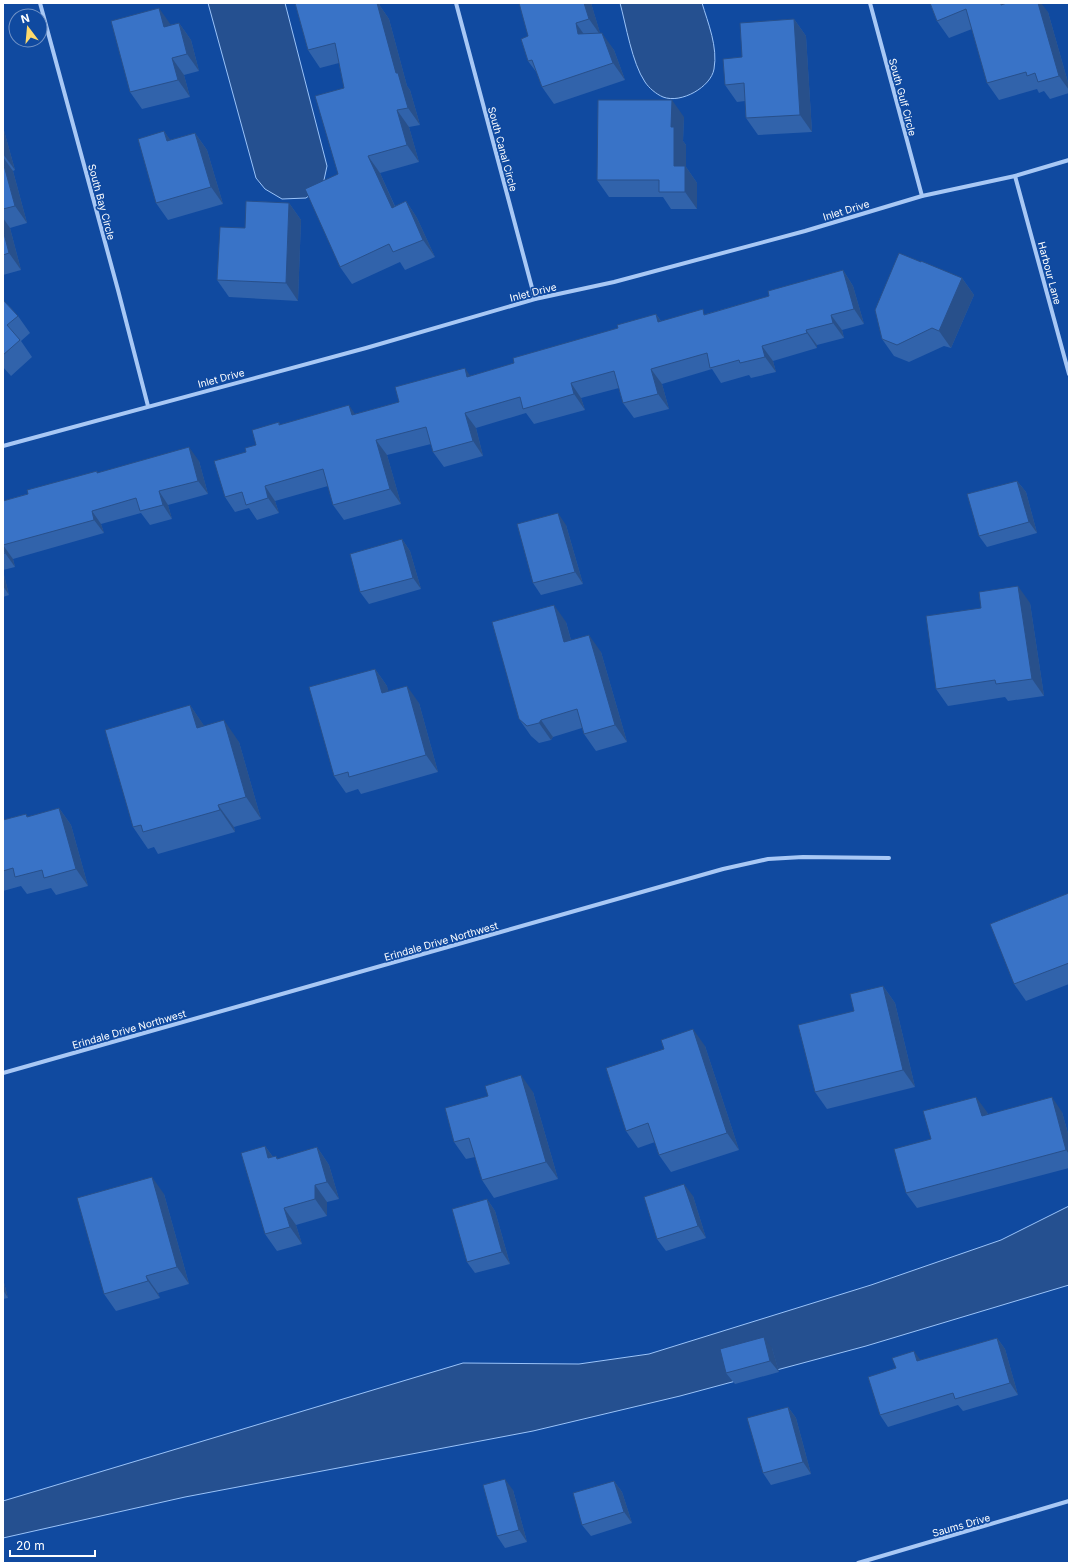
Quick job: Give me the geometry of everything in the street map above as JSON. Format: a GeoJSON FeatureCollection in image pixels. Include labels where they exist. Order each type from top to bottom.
{"type":"FeatureCollection","features":[{"type":"Feature","properties":{"kind":"street","name":"South Bay Circle"},"geometry":{"type":"LineString","coordinates":[[40,3],[148,406]]}},
{"type":"Feature","properties":{"kind":"street","name":"South Canal Circle"},"geometry":{"type":"LineString","coordinates":[[456,3],[535,299]]}},
{"type":"Feature","properties":{"kind":"street","name":"South Gulf Circle"},"geometry":{"type":"LineString","coordinates":[[870,3],[922,196]]}},
{"type":"Feature","properties":{"kind":"street","name":"Inlet Drive"},"geometry":{"type":"LineString","coordinates":[[3,446],[366,348],[535,299],[614,282],[805,231],[922,196],[1015,176],[1069,160]]}},
{"type":"Feature","properties":{"kind":"street","name":"Harbour Lane"},"geometry":{"type":"LineString","coordinates":[[1015,176],[1069,374]]}},
{"type":"Feature","properties":{"kind":"street","name":"Erindale Drive Northwest"},"geometry":{"type":"LineString","coordinates":[[3,1073],[723,869],[768,859],[803,857],[889,858]]}},
{"type":"Feature","properties":{"kind":"street","name":"Saums Drive"},"geometry":{"type":"LineString","coordinates":[[858,1563],[1069,1501]]}},
{"type":"Feature","properties":{"kind":"water"},"geometry":{"type":"Polygon","coordinates":[[[208,3],[285,3],[327,166],[324,180],[315,191],[306,198],[282,199],[265,189],[256,178],[208,3]]]}},
{"type":"Feature","properties":{"kind":"water"},"geometry":{"type":"Polygon","coordinates":[[[620,3],[702,3],[712,35],[715,52],[714,69],[712,76],[707,82],[701,88],[686,96],[670,99],[663,97],[651,89],[640,74],[636,65],[620,3]]]}},
{"type":"Feature","properties":{"kind":"water"},"geometry":{"type":"Polygon","coordinates":[[[1069,1206],[1069,1285],[866,1346],[680,1396],[533,1431],[185,1497],[3,1538],[3,1501],[463,1363],[579,1364],[649,1354],[871,1285],[1001,1240],[1069,1206]]]}},
{"type":"Feature","properties":{"kind":"building"},"geometry":{"type":"Polygon","coordinates":[[[295,3],[377,3],[396,73],[398,73],[408,108],[397,110],[407,145],[368,156],[392,208],[406,201],[423,240],[393,252],[389,244],[340,267],[305,189],[338,174],[315,96],[344,88],[335,43],[308,50],[295,3]]]}},
{"type":"Feature","properties":{"kind":"building"},"geometry":{"type":"Polygon","coordinates":[[[519,3],[584,3],[589,19],[576,23],[578,34],[602,33],[613,63],[542,87],[532,60],[528,61],[521,39],[528,36],[519,3]]]}},
{"type":"Feature","properties":{"kind":"building"},"geometry":{"type":"Polygon","coordinates":[[[930,3],[1001,3],[1001,5],[1007,3],[1038,3],[1059,76],[1038,82],[1035,73],[1027,76],[1026,72],[987,83],[966,9],[937,21],[930,3]]]}},
{"type":"Feature","properties":{"kind":"building"},"geometry":{"type":"Polygon","coordinates":[[[159,8],[164,27],[179,23],[187,54],[172,58],[178,80],[130,92],[111,21],[159,8]]]}},
{"type":"Feature","properties":{"kind":"building"},"geometry":{"type":"Polygon","coordinates":[[[794,19],[800,115],[746,118],[744,83],[725,85],[723,59],[742,57],[740,23],[794,19]]]}},
{"type":"Feature","properties":{"kind":"building"},"geometry":{"type":"Polygon","coordinates":[[[598,100],[672,100],[671,127],[674,127],[674,166],[685,166],[685,192],[659,192],[659,180],[597,180],[598,100]]]}},
{"type":"Feature","properties":{"kind":"building"},"geometry":{"type":"Polygon","coordinates":[[[164,131],[167,141],[195,133],[211,187],[156,203],[138,139],[164,131]]]}},
{"type":"Feature","properties":{"kind":"building"},"geometry":{"type":"Polygon","coordinates":[[[3,162],[15,206],[3,209],[3,162]]]}},
{"type":"Feature","properties":{"kind":"building"},"geometry":{"type":"Polygon","coordinates":[[[246,201],[289,203],[286,283],[217,280],[220,227],[245,228],[246,201]]]}},
{"type":"Feature","properties":{"kind":"building"},"geometry":{"type":"Polygon","coordinates":[[[3,230],[9,253],[3,255],[3,230]]]}},
{"type":"Feature","properties":{"kind":"building"},"geometry":{"type":"Polygon","coordinates":[[[899,253],[962,278],[939,331],[932,328],[897,345],[882,339],[875,310],[899,253]]]}},
{"type":"Feature","properties":{"kind":"building"},"geometry":{"type":"Polygon","coordinates":[[[843,270],[854,309],[831,315],[833,323],[806,330],[807,333],[762,346],[765,357],[740,363],[739,360],[710,368],[707,353],[651,369],[658,394],[623,403],[614,371],[571,383],[574,394],[523,409],[520,397],[465,413],[473,441],[433,452],[426,427],[376,440],[390,489],[333,505],[323,469],[265,486],[268,498],[246,505],[242,492],[225,497],[214,461],[246,452],[245,448],[256,445],[252,430],[279,422],[279,425],[349,405],[352,415],[399,402],[395,387],[465,368],[467,377],[514,363],[513,358],[618,328],[617,325],[656,314],[658,322],[703,309],[704,315],[769,296],[768,291],[843,270]]]}},
{"type":"Feature","properties":{"kind":"building"},"geometry":{"type":"Polygon","coordinates":[[[3,300],[18,316],[7,325],[20,340],[3,355],[3,300]]]}},
{"type":"Feature","properties":{"kind":"building"},"geometry":{"type":"Polygon","coordinates":[[[189,447],[198,481],[159,491],[163,505],[140,511],[136,498],[92,511],[94,520],[3,545],[3,501],[28,494],[27,490],[97,471],[97,473],[189,447]]]}},
{"type":"Feature","properties":{"kind":"building"},"geometry":{"type":"Polygon","coordinates":[[[1017,481],[1029,522],[979,536],[967,494],[1017,481]]]}},
{"type":"Feature","properties":{"kind":"building"},"geometry":{"type":"Polygon","coordinates":[[[558,513],[575,572],[533,583],[517,524],[558,513]]]}},
{"type":"Feature","properties":{"kind":"building"},"geometry":{"type":"Polygon","coordinates":[[[402,539],[413,578],[360,592],[350,554],[402,539]]]}},
{"type":"Feature","properties":{"kind":"building"},"geometry":{"type":"Polygon","coordinates":[[[1018,586],[1032,679],[996,684],[995,680],[936,689],[926,616],[981,608],[979,592],[1018,586]]]}},
{"type":"Feature","properties":{"kind":"building"},"geometry":{"type":"Polygon","coordinates":[[[554,605],[564,642],[589,635],[615,725],[584,734],[577,709],[527,726],[519,719],[492,622],[554,605]]]}},
{"type":"Feature","properties":{"kind":"building"},"geometry":{"type":"Polygon","coordinates":[[[375,669],[382,693],[407,686],[426,755],[349,777],[348,772],[334,776],[309,687],[375,669]]]}},
{"type":"Feature","properties":{"kind":"building"},"geometry":{"type":"Polygon","coordinates":[[[190,705],[197,728],[224,720],[246,797],[218,805],[220,810],[143,832],[141,825],[133,827],[105,730],[190,705]]]}},
{"type":"Feature","properties":{"kind":"building"},"geometry":{"type":"Polygon","coordinates":[[[59,808],[76,869],[44,878],[42,870],[15,877],[13,868],[3,871],[3,820],[26,814],[27,817],[59,808]]]}},
{"type":"Feature","properties":{"kind":"building"},"geometry":{"type":"Polygon","coordinates":[[[1069,893],[1069,963],[1014,984],[990,924],[1069,893]]]}},
{"type":"Feature","properties":{"kind":"building"},"geometry":{"type":"Polygon","coordinates":[[[883,986],[903,1070],[815,1092],[798,1025],[854,1011],[850,994],[883,986]]]}},
{"type":"Feature","properties":{"kind":"building"},"geometry":{"type":"Polygon","coordinates":[[[693,1029],[727,1133],[659,1155],[648,1123],[626,1131],[606,1068],[664,1049],[661,1040],[693,1029]]]}},
{"type":"Feature","properties":{"kind":"building"},"geometry":{"type":"Polygon","coordinates":[[[521,1075],[546,1162],[482,1180],[469,1138],[454,1142],[445,1108],[488,1096],[485,1086],[521,1075]]]}},
{"type":"Feature","properties":{"kind":"building"},"geometry":{"type":"Polygon","coordinates":[[[976,1097],[982,1116],[1052,1097],[1066,1150],[906,1193],[894,1149],[931,1139],[923,1111],[976,1097]]]}},
{"type":"Feature","properties":{"kind":"building"},"geometry":{"type":"Polygon","coordinates":[[[265,1146],[268,1158],[276,1156],[277,1159],[317,1147],[327,1182],[315,1185],[315,1199],[284,1208],[290,1227],[265,1234],[241,1153],[265,1146]]]}},
{"type":"Feature","properties":{"kind":"building"},"geometry":{"type":"Polygon","coordinates":[[[152,1177],[177,1267],[146,1276],[148,1281],[104,1294],[77,1198],[152,1177]]]}},
{"type":"Feature","properties":{"kind":"building"},"geometry":{"type":"Polygon","coordinates":[[[684,1184],[698,1226],[657,1239],[644,1197],[684,1184]]]}},
{"type":"Feature","properties":{"kind":"building"},"geometry":{"type":"Polygon","coordinates":[[[487,1199],[502,1252],[467,1262],[452,1209],[487,1199]]]}},
{"type":"Feature","properties":{"kind":"building"},"geometry":{"type":"Polygon","coordinates":[[[764,1337],[770,1361],[726,1373],[720,1349],[764,1337]]]}},
{"type":"Feature","properties":{"kind":"building"},"geometry":{"type":"Polygon","coordinates":[[[997,1338],[1010,1383],[955,1399],[953,1393],[880,1415],[868,1377],[896,1368],[892,1358],[914,1351],[917,1361],[997,1338]]]}},
{"type":"Feature","properties":{"kind":"building"},"geometry":{"type":"Polygon","coordinates":[[[788,1407],[803,1462],[763,1473],[747,1418],[788,1407]]]}},
{"type":"Feature","properties":{"kind":"building"},"geometry":{"type":"Polygon","coordinates":[[[505,1479],[519,1530],[497,1536],[483,1485],[505,1479]]]}},
{"type":"Feature","properties":{"kind":"building"},"geometry":{"type":"Polygon","coordinates":[[[614,1481],[624,1512],[582,1525],[573,1493],[614,1481]]]}}]}
